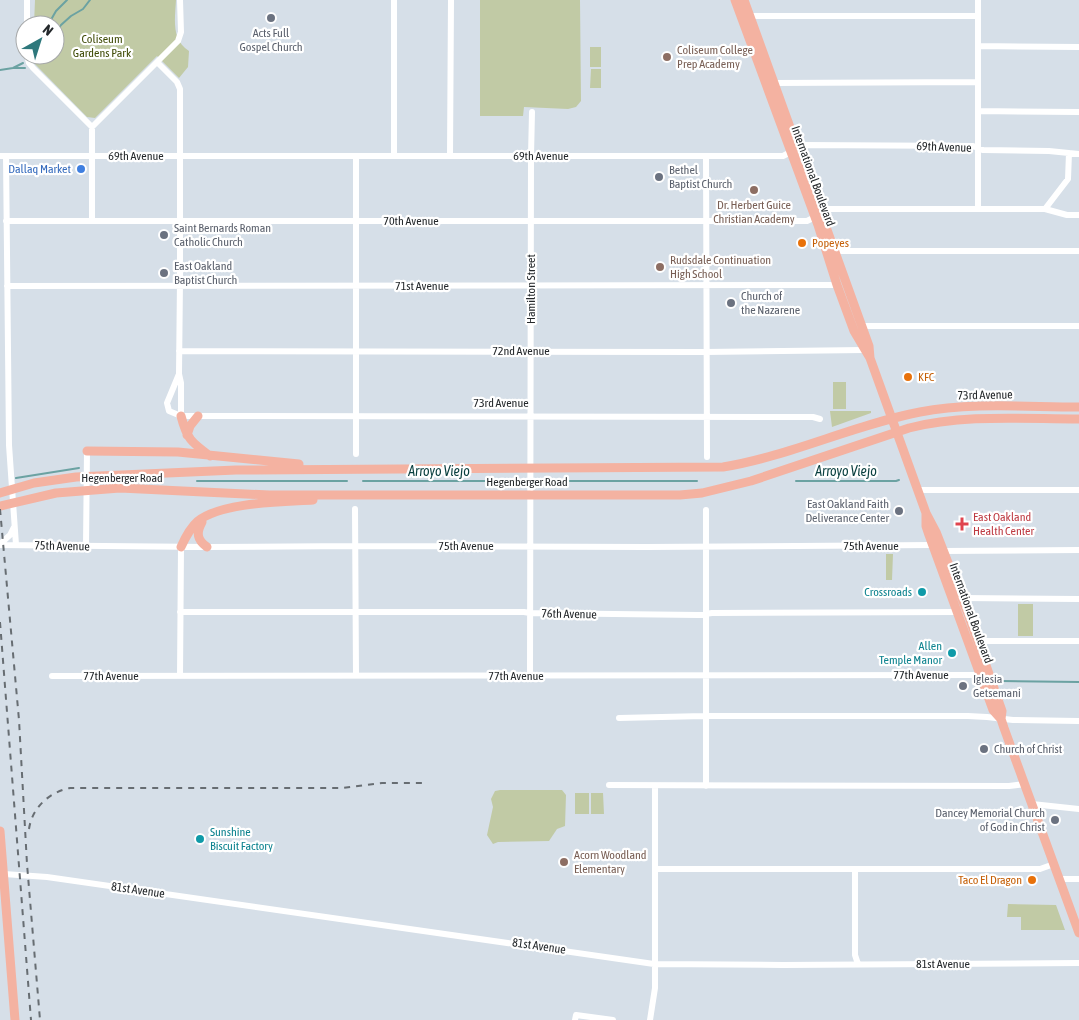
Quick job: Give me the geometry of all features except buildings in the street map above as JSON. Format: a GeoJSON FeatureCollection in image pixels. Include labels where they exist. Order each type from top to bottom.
{"type":"FeatureCollection","features":[{"type":"Feature","properties":{"kind":"main road","name":"International Boulevard"},"geometry":{"type":"LineString","coordinates":[[735,0],[817,214],[837,285],[864,350],[870,358],[926,513],[932,523],[962,598],[1002,711],[1001,719]]}},
{"type":"Feature","properties":{"kind":"main road","name":"International Boulevard"},"geometry":{"type":"LineString","coordinates":[[744,0],[794,151]]}},
{"type":"Feature","properties":{"kind":"main road","name":"International Boulevard"},"geometry":{"type":"LineString","coordinates":[[817,214],[835,251],[870,346],[870,358]]}},
{"type":"Feature","properties":{"kind":"main road","name":"73rd Avenue"},"geometry":{"type":"LineString","coordinates":[[892,419],[948,408],[1079,407]]}},
{"type":"Feature","properties":{"kind":"main road"},"geometry":{"type":"LineString","coordinates":[[181,416],[187,435],[192,442],[210,456]]}},
{"type":"Feature","properties":{"kind":"main road"},"geometry":{"type":"LineString","coordinates":[[187,435],[190,426],[198,416]]}},
{"type":"Feature","properties":{"kind":"main road","name":"Hegenberger Road"},"geometry":{"type":"LineString","coordinates":[[0,493],[34,483],[100,476],[236,470],[356,468],[723,468],[767,458],[892,419]]}},
{"type":"Feature","properties":{"kind":"main road","name":"73rd Avenue"},"geometry":{"type":"LineString","coordinates":[[897,433],[929,424],[966,420],[1079,419]]}},
{"type":"Feature","properties":{"kind":"main road","name":"Hegenberger Road"},"geometry":{"type":"LineString","coordinates":[[0,506],[56,493],[100,489],[269,494],[702,493],[751,482],[897,433]]}},
{"type":"Feature","properties":{"kind":"main road"},"geometry":{"type":"LineString","coordinates":[[87,451],[178,452],[356,468]]}},
{"type":"Feature","properties":{"kind":"main road"},"geometry":{"type":"LineString","coordinates":[[181,547],[190,530],[197,522],[206,516],[234,507],[356,494]]}},
{"type":"Feature","properties":{"kind":"main road","name":"International Boulevard"},"geometry":{"type":"LineString","coordinates":[[926,513],[926,526],[933,546],[993,710],[1001,719],[1079,933]]}},
{"type":"Feature","properties":{"kind":"main road"},"geometry":{"type":"LineString","coordinates":[[206,516],[197,530],[199,540],[207,547]]}},
{"type":"Feature","properties":{"kind":"main road"},"geometry":{"type":"LineString","coordinates":[[0,831],[15,1020]]}},
{"type":"Feature","properties":{"kind":"street"},"geometry":{"type":"LineString","coordinates":[[27,0],[27,15]]}},
{"type":"Feature","properties":{"kind":"street"},"geometry":{"type":"LineString","coordinates":[[92,127],[180,37],[180,0]]}},
{"type":"Feature","properties":{"kind":"street"},"geometry":{"type":"LineString","coordinates":[[394,0],[394,156]]}},
{"type":"Feature","properties":{"kind":"street"},"geometry":{"type":"LineString","coordinates":[[450,156],[451,0]]}},
{"type":"Feature","properties":{"kind":"street"},"geometry":{"type":"LineString","coordinates":[[978,0],[978,209]]}},
{"type":"Feature","properties":{"kind":"street"},"geometry":{"type":"LineString","coordinates":[[750,16],[978,16]]}},
{"type":"Feature","properties":{"kind":"street"},"geometry":{"type":"LineString","coordinates":[[978,46],[1079,47]]}},
{"type":"Feature","properties":{"kind":"street"},"geometry":{"type":"LineString","coordinates":[[157,62],[177,82],[180,89],[178,374],[181,416],[169,411],[167,408],[167,403],[178,374]]}},
{"type":"Feature","properties":{"kind":"street"},"geometry":{"type":"LineString","coordinates":[[31,65],[92,127],[92,220]]}},
{"type":"Feature","properties":{"kind":"street"},"geometry":{"type":"LineString","coordinates":[[773,83],[978,82]]}},
{"type":"Feature","properties":{"kind":"street","name":"Hamilton Street"},"geometry":{"type":"LineString","coordinates":[[530,676],[532,112]]}},
{"type":"Feature","properties":{"kind":"street"},"geometry":{"type":"LineString","coordinates":[[978,112],[1079,112]]}},
{"type":"Feature","properties":{"kind":"street","name":"69th Avenue"},"geometry":{"type":"LineString","coordinates":[[3,156],[779,156],[804,145],[973,146],[983,150],[1049,151],[1079,154]]}},
{"type":"Feature","properties":{"kind":"street"},"geometry":{"type":"LineString","coordinates":[[1045,209],[1068,179],[1069,153]]}},
{"type":"Feature","properties":{"kind":"street"},"geometry":{"type":"LineString","coordinates":[[3,156],[6,220],[10,460],[16,545]]}},
{"type":"Feature","properties":{"kind":"street"},"geometry":{"type":"LineString","coordinates":[[356,156],[356,454]]}},
{"type":"Feature","properties":{"kind":"street"},"geometry":{"type":"LineString","coordinates":[[706,156],[705,352],[707,458]]}},
{"type":"Feature","properties":{"kind":"street","name":"70th Avenue"},"geometry":{"type":"LineString","coordinates":[[6,220],[803,221],[832,208],[1045,209],[1067,215],[1079,215]]}},
{"type":"Feature","properties":{"kind":"street"},"geometry":{"type":"LineString","coordinates":[[835,251],[1079,251]]}},
{"type":"Feature","properties":{"kind":"street","name":"71st Avenue"},"geometry":{"type":"LineString","coordinates":[[7,286],[837,285]]}},
{"type":"Feature","properties":{"kind":"street"},"geometry":{"type":"LineString","coordinates":[[862,326],[1079,326]]}},
{"type":"Feature","properties":{"kind":"street","name":"72nd Avenue"},"geometry":{"type":"LineString","coordinates":[[179,351],[705,352],[864,350]]}},
{"type":"Feature","properties":{"kind":"street","name":"73rd Avenue"},"geometry":{"type":"LineString","coordinates":[[181,416],[813,417],[820,419]]}},
{"type":"Feature","properties":{"kind":"street"},"geometry":{"type":"LineString","coordinates":[[86,546],[87,451]]}},
{"type":"Feature","properties":{"kind":"street"},"geometry":{"type":"LineString","coordinates":[[918,490],[1079,490]]}},
{"type":"Feature","properties":{"kind":"street"},"geometry":{"type":"LineString","coordinates":[[355,509],[356,675]]}},
{"type":"Feature","properties":{"kind":"street"},"geometry":{"type":"LineString","coordinates":[[706,510],[707,613],[704,716],[706,786]]}},
{"type":"Feature","properties":{"kind":"street"},"geometry":{"type":"LineString","coordinates":[[0,545],[10,535],[15,526]]}},
{"type":"Feature","properties":{"kind":"street","name":"75th Avenue"},"geometry":{"type":"LineString","coordinates":[[0,545],[181,547],[933,546]]}},
{"type":"Feature","properties":{"kind":"street"},"geometry":{"type":"LineString","coordinates":[[180,676],[181,547]]}},
{"type":"Feature","properties":{"kind":"street"},"geometry":{"type":"LineString","coordinates":[[943,551],[1079,550]]}},
{"type":"Feature","properties":{"kind":"street"},"geometry":{"type":"LineString","coordinates":[[962,598],[1079,599]]}},
{"type":"Feature","properties":{"kind":"street","name":"76th Avenue"},"geometry":{"type":"LineString","coordinates":[[180,612],[526,612],[688,615],[707,613],[958,612]]}},
{"type":"Feature","properties":{"kind":"street"},"geometry":{"type":"LineString","coordinates":[[978,643],[1013,640],[1079,641]]}},
{"type":"Feature","properties":{"kind":"street","name":"77th Avenue"},"geometry":{"type":"LineString","coordinates":[[52,676],[980,675]]}},
{"type":"Feature","properties":{"kind":"street"},"geometry":{"type":"LineString","coordinates":[[619,718],[704,716],[976,716],[1001,719],[1079,721]]}},
{"type":"Feature","properties":{"kind":"street"},"geometry":{"type":"LineString","coordinates":[[608,786],[1009,786],[1025,784]]}},
{"type":"Feature","properties":{"kind":"street"},"geometry":{"type":"LineString","coordinates":[[650,1020],[655,988],[655,786]]}},
{"type":"Feature","properties":{"kind":"street"},"geometry":{"type":"LineString","coordinates":[[1032,804],[1079,809]]}},
{"type":"Feature","properties":{"kind":"street"},"geometry":{"type":"LineString","coordinates":[[655,869],[1040,869],[1054,864]]}},
{"type":"Feature","properties":{"kind":"street"},"geometry":{"type":"LineString","coordinates":[[855,869],[855,955],[858,964]]}},
{"type":"Feature","properties":{"kind":"street","name":"81st Avenue"},"geometry":{"type":"LineString","coordinates":[[4,874],[47,877],[654,964],[1079,964]]}},
{"type":"Feature","properties":{"kind":"street"},"geometry":{"type":"LineString","coordinates":[[1059,879],[1079,879]]}},
{"type":"Feature","properties":{"kind":"street"},"geometry":{"type":"LineString","coordinates":[[576,1018],[612,1020]]}},
{"type":"Feature","properties":{"kind":"green space","name":"Coliseum Gardens Park"},"geometry":{"type":"Polygon","coordinates":[[[35,0],[176,0],[175,28],[179,41],[189,51],[188,67],[179,78],[157,56],[95,118],[87,117],[36,65],[65,65],[65,15],[34,15],[35,0]]]}},
{"type":"Feature","properties":{"kind":"green space"},"geometry":{"type":"Polygon","coordinates":[[[480,0],[580,0],[581,101],[576,107],[568,109],[524,107],[523,116],[480,116],[480,0]]]}},
{"type":"Feature","properties":{"kind":"green space"},"geometry":{"type":"Polygon","coordinates":[[[590,47],[601,47],[601,67],[590,67],[590,47]]]}},
{"type":"Feature","properties":{"kind":"green space"},"geometry":{"type":"Polygon","coordinates":[[[591,69],[601,69],[601,88],[590,88],[591,69]]]}},
{"type":"Feature","properties":{"kind":"green space"},"geometry":{"type":"Polygon","coordinates":[[[833,382],[846,382],[846,409],[833,409],[833,382]]]}},
{"type":"Feature","properties":{"kind":"green space"},"geometry":{"type":"Polygon","coordinates":[[[830,411],[871,411],[871,413],[832,427],[830,411]]]}},
{"type":"Feature","properties":{"kind":"green space"},"geometry":{"type":"Polygon","coordinates":[[[886,554],[893,554],[892,580],[886,580],[886,554]]]}},
{"type":"Feature","properties":{"kind":"green space"},"geometry":{"type":"Polygon","coordinates":[[[1018,604],[1033,604],[1033,636],[1018,636],[1018,604]]]}},
{"type":"Feature","properties":{"kind":"green space"},"geometry":{"type":"Polygon","coordinates":[[[562,790],[566,795],[565,826],[557,829],[549,841],[498,842],[493,844],[487,835],[493,807],[491,799],[495,791],[562,790]]]}},
{"type":"Feature","properties":{"kind":"green space"},"geometry":{"type":"Polygon","coordinates":[[[575,793],[589,793],[589,814],[575,814],[575,793]]]}},
{"type":"Feature","properties":{"kind":"green space"},"geometry":{"type":"Polygon","coordinates":[[[591,793],[603,793],[604,814],[591,814],[591,793]]]}},
{"type":"Feature","properties":{"kind":"green space"},"geometry":{"type":"Polygon","coordinates":[[[1008,904],[1056,905],[1065,930],[1021,930],[1021,917],[1007,917],[1008,904]]]}},
{"type":"Feature","properties":{"kind":"waterway"},"geometry":{"type":"LineString","coordinates":[[54,15],[67,0]]}},
{"type":"Feature","properties":{"kind":"waterway"},"geometry":{"type":"LineString","coordinates":[[65,21],[83,9],[90,0]]}},
{"type":"Feature","properties":{"kind":"waterway"},"geometry":{"type":"LineString","coordinates":[[0,70],[19,65]]}},
{"type":"Feature","properties":{"kind":"waterway"},"geometry":{"type":"LineString","coordinates":[[13,68],[25,68]]}},
{"type":"Feature","properties":{"kind":"waterway","name":"Arroyo Viejo"},"geometry":{"type":"LineString","coordinates":[[16,478],[79,468]]}},
{"type":"Feature","properties":{"kind":"waterway","name":"Arroyo Viejo"},"geometry":{"type":"LineString","coordinates":[[796,481],[899,480]]}},
{"type":"Feature","properties":{"kind":"waterway","name":"Arroyo Viejo"},"geometry":{"type":"LineString","coordinates":[[197,481],[347,481]]}},
{"type":"Feature","properties":{"kind":"waterway","name":"Arroyo Viejo"},"geometry":{"type":"LineString","coordinates":[[363,481],[515,481]]}},
{"type":"Feature","properties":{"kind":"waterway","name":"Arroyo Viejo"},"geometry":{"type":"LineString","coordinates":[[545,481],[697,481]]}},
{"type":"Feature","properties":{"kind":"waterway","name":"Arroyo Viejo"},"geometry":{"type":"LineString","coordinates":[[1001,681],[1079,682]]}},
{"type":"Feature","properties":{"kind":"railway"},"geometry":{"type":"LineString","coordinates":[[0,509],[19,720],[27,864],[40,1020]]}},
{"type":"Feature","properties":{"kind":"railway"},"geometry":{"type":"LineString","coordinates":[[0,622],[31,1020]]}},
{"type":"Feature","properties":{"kind":"railway"},"geometry":{"type":"LineString","coordinates":[[29,829],[34,814],[43,802],[55,793],[70,788],[342,788],[382,783],[422,783]]}},
{"type":"Feature","properties":{"kind":"place","name":"Acts Full Gospel Church"},"geometry":{"type":"Point","coordinates":[271,18]}},
{"type":"Feature","properties":{"kind":"place","name":"Coliseum College Prep Academy"},"geometry":{"type":"Point","coordinates":[667,57]}},
{"type":"Feature","properties":{"kind":"place","name":"Dallaq Market"},"geometry":{"type":"Point","coordinates":[81,169]}},
{"type":"Feature","properties":{"kind":"place","name":"Bethel Baptist Church"},"geometry":{"type":"Point","coordinates":[659,177]}},
{"type":"Feature","properties":{"kind":"place","name":"Dr. Herbert Guice Christian Academy"},"geometry":{"type":"Point","coordinates":[754,190]}},
{"type":"Feature","properties":{"kind":"place","name":"Saint Bernards Roman Catholic Church"},"geometry":{"type":"Point","coordinates":[164,235]}},
{"type":"Feature","properties":{"kind":"place","name":"Popeyes"},"geometry":{"type":"Point","coordinates":[802,243]}},
{"type":"Feature","properties":{"kind":"place","name":"Rudsdale Continuation High School"},"geometry":{"type":"Point","coordinates":[660,267]}},
{"type":"Feature","properties":{"kind":"place","name":"East Oakland Baptist Church"},"geometry":{"type":"Point","coordinates":[164,273]}},
{"type":"Feature","properties":{"kind":"place","name":"Church of the Nazarene"},"geometry":{"type":"Point","coordinates":[731,303]}},
{"type":"Feature","properties":{"kind":"place","name":"KFC"},"geometry":{"type":"Point","coordinates":[908,377]}},
{"type":"Feature","properties":{"kind":"place","name":"East Oakland Faith Deliverance Center"},"geometry":{"type":"Point","coordinates":[899,511]}},
{"type":"Feature","properties":{"kind":"place","name":"East Oakland Health Center"},"geometry":{"type":"Point","coordinates":[962,524]}},
{"type":"Feature","properties":{"kind":"place","name":"Crossroads"},"geometry":{"type":"Point","coordinates":[922,592]}},
{"type":"Feature","properties":{"kind":"place","name":"Allen Temple Manor"},"geometry":{"type":"Point","coordinates":[952,653]}},
{"type":"Feature","properties":{"kind":"place","name":"Iglesia Getsemani"},"geometry":{"type":"Point","coordinates":[963,686]}},
{"type":"Feature","properties":{"kind":"place","name":"Church of Christ"},"geometry":{"type":"Point","coordinates":[984,749]}},
{"type":"Feature","properties":{"kind":"place","name":"Dancey Memorial Church of God in Christ"},"geometry":{"type":"Point","coordinates":[1055,820]}},
{"type":"Feature","properties":{"kind":"place","name":"Sunshine Biscuit Factory"},"geometry":{"type":"Point","coordinates":[200,839]}},
{"type":"Feature","properties":{"kind":"place","name":"Acorn Woodland Elementary"},"geometry":{"type":"Point","coordinates":[564,862]}},
{"type":"Feature","properties":{"kind":"place","name":"Taco El Dragon"},"geometry":{"type":"Point","coordinates":[1032,880]}}]}
